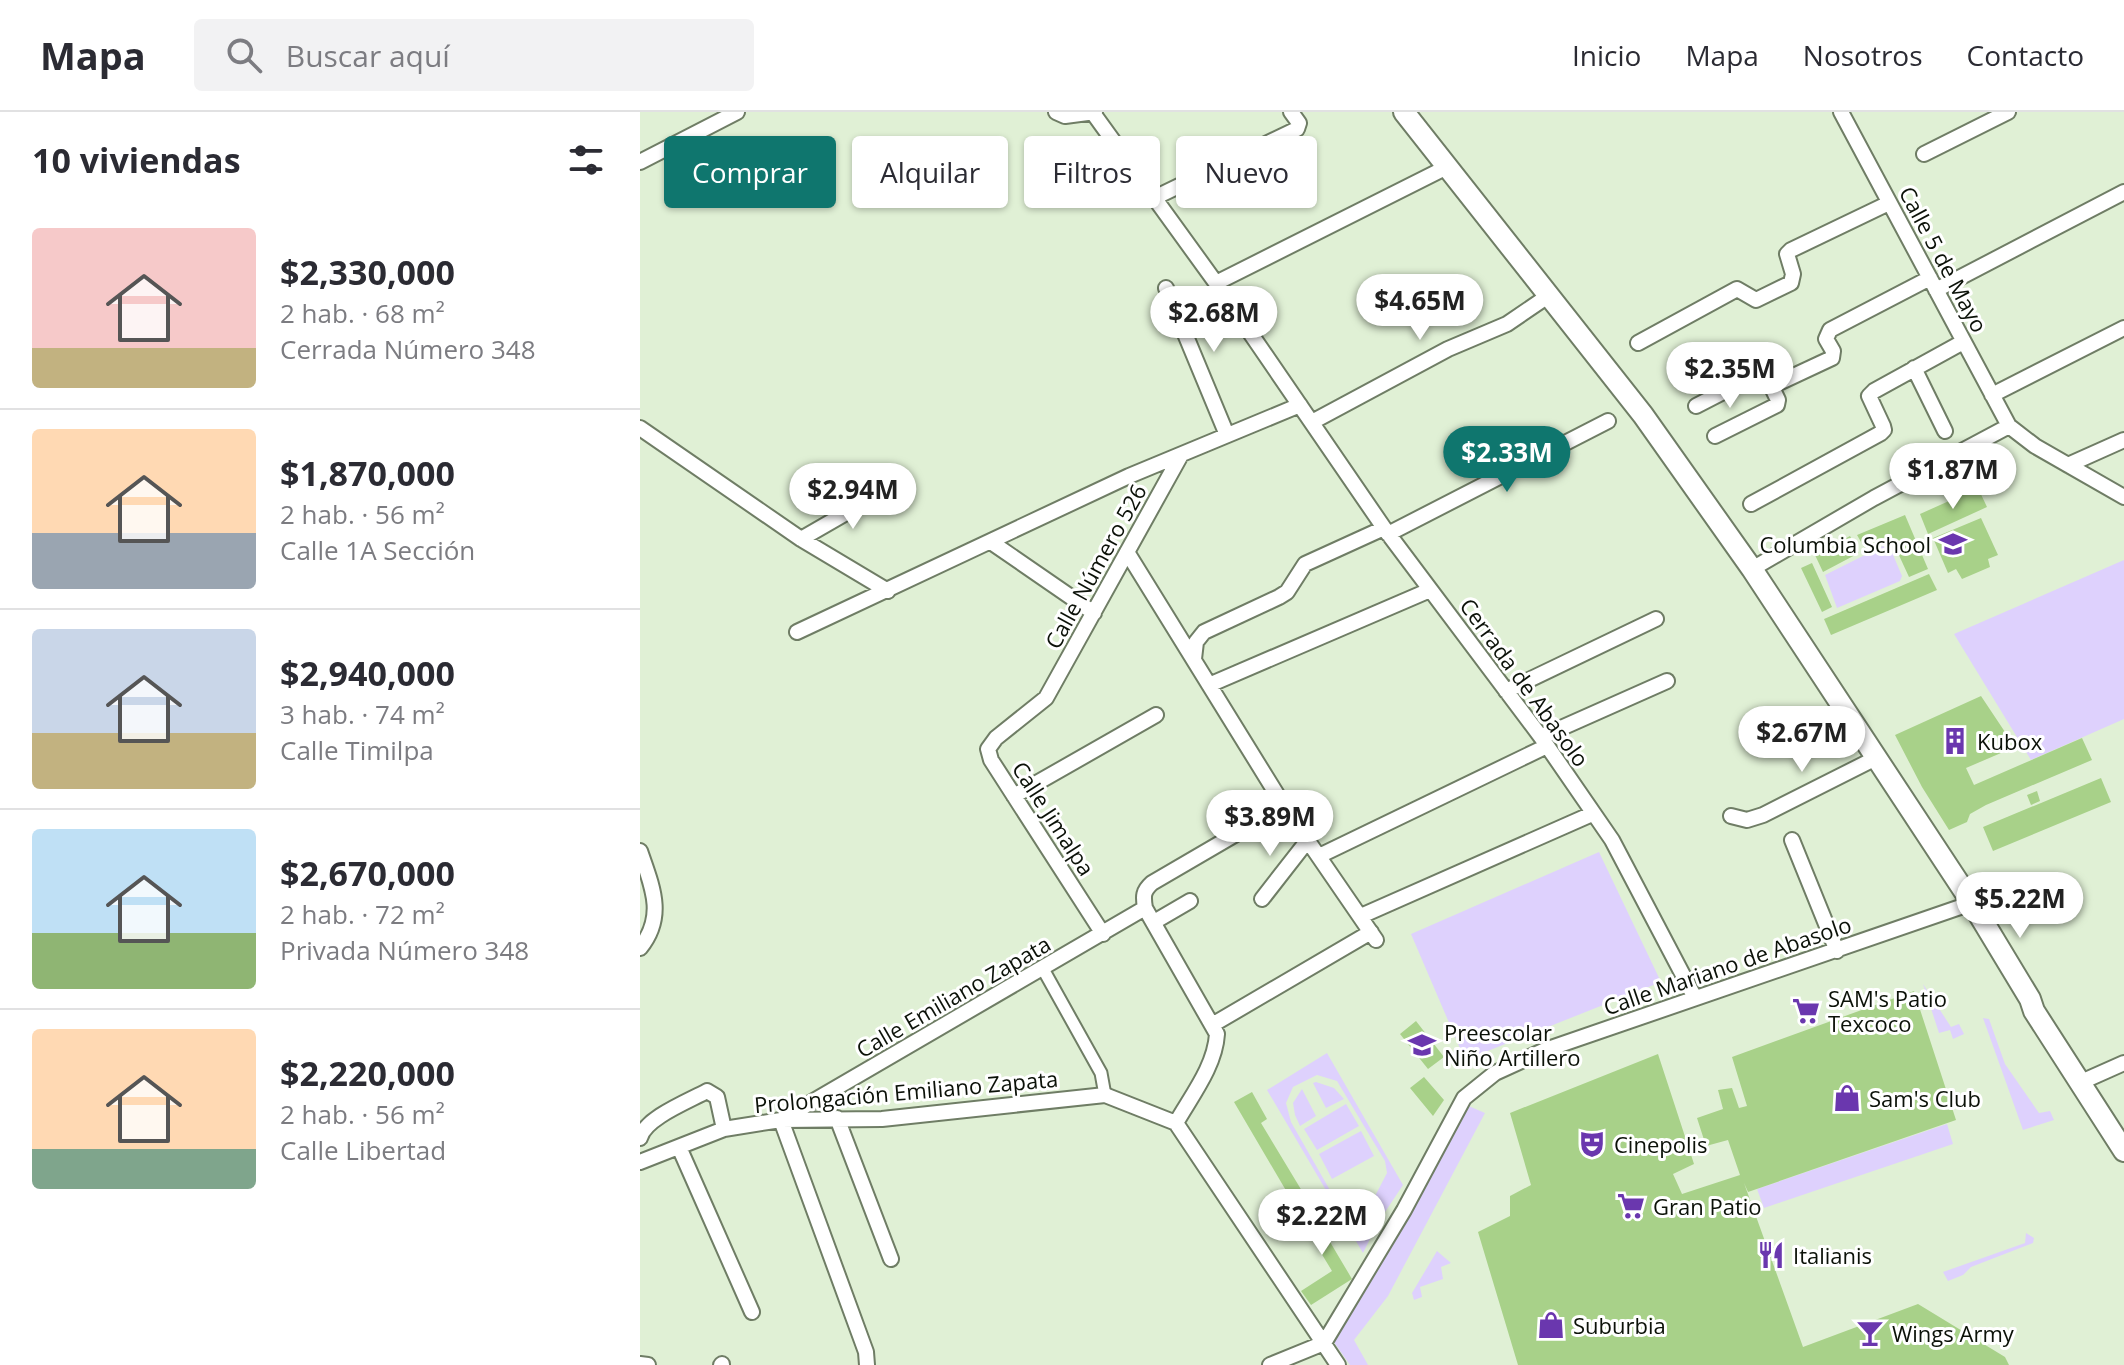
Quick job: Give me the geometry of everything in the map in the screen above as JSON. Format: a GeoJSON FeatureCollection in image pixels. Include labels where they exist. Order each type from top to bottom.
{"type":"FeatureCollection","features":[{"type":"Feature","properties":{"kind":"main road"},"geometry":{"type":"LineString","coordinates":[[1404,112],[1643,415],[1752,569],[1972,903],[2030,999],[2034,1011],[2124,1151]]}},
{"type":"Feature","properties":{"kind":"main road"},"geometry":{"type":"LineString","coordinates":[[2030,999],[2040,1008],[2124,1136]]}},
{"type":"Feature","properties":{"kind":"street"},"geometry":{"type":"LineString","coordinates":[[640,162],[737,112]]}},
{"type":"Feature","properties":{"kind":"street"},"geometry":{"type":"LineString","coordinates":[[1056,112],[1065,116],[1094,112]]}},
{"type":"Feature","properties":{"kind":"street","name":"Cerrada de Abasolo"},"geometry":{"type":"LineString","coordinates":[[1094,112],[1110,136]]}},
{"type":"Feature","properties":{"kind":"street"},"geometry":{"type":"LineString","coordinates":[[1160,195],[1297,129],[1299,123],[1291,112]]}},
{"type":"Feature","properties":{"kind":"street","name":"Calle 5 de Mayo"},"geometry":{"type":"LineString","coordinates":[[1841,112],[2009,426]]}},
{"type":"Feature","properties":{"kind":"street"},"geometry":{"type":"LineString","coordinates":[[1924,154],[2008,112]]}},
{"type":"Feature","properties":{"kind":"street"},"geometry":{"type":"LineString","coordinates":[[1216,283],[1447,167]]}},
{"type":"Feature","properties":{"kind":"street"},"geometry":{"type":"LineString","coordinates":[[1772,386],[1832,358],[1833,351],[1826,339],[1830,330],[2124,192]]}},
{"type":"Feature","properties":{"kind":"street"},"geometry":{"type":"LineString","coordinates":[[1638,343],[1737,289],[1756,300],[1791,283],[1793,274],[1787,254],[1791,250],[1889,203]]}},
{"type":"Feature","properties":{"kind":"street","name":"Cerrada de Abasolo"},"geometry":{"type":"LineString","coordinates":[[1159,208],[1216,283],[1386,531],[1544,742],[1623,860],[1695,998]]}},
{"type":"Feature","properties":{"kind":"street"},"geometry":{"type":"LineString","coordinates":[[1166,288],[1227,435]]}},
{"type":"Feature","properties":{"kind":"street"},"geometry":{"type":"LineString","coordinates":[[1312,422],[1448,349],[1507,324],[1548,296]]}},
{"type":"Feature","properties":{"kind":"street"},"geometry":{"type":"LineString","coordinates":[[1992,395],[2124,328]]}},
{"type":"Feature","properties":{"kind":"street"},"geometry":{"type":"LineString","coordinates":[[1751,504],[1881,433],[1883,426],[1869,396],[1963,342]]}},
{"type":"Feature","properties":{"kind":"street"},"geometry":{"type":"LineString","coordinates":[[1914,368],[1945,431]]}},
{"type":"Feature","properties":{"kind":"street"},"geometry":{"type":"LineString","coordinates":[[1696,406],[1762,373],[1766,375],[1778,400],[1773,408],[1715,436]]}},
{"type":"Feature","properties":{"kind":"street"},"geometry":{"type":"LineString","coordinates":[[797,632],[1129,476],[1300,405]]}},
{"type":"Feature","properties":{"kind":"street"},"geometry":{"type":"LineString","coordinates":[[1194,659],[1196,642],[1204,632],[1287,592],[1305,564],[1386,531],[1608,421]]}},
{"type":"Feature","properties":{"kind":"street"},"geometry":{"type":"LineString","coordinates":[[1752,569],[1874,498],[2009,426],[2035,446],[2124,497]]}},
{"type":"Feature","properties":{"kind":"street"},"geometry":{"type":"LineString","coordinates":[[640,428],[801,539],[888,591]]}},
{"type":"Feature","properties":{"kind":"street"},"geometry":{"type":"LineString","coordinates":[[2068,465],[2124,440]]}},
{"type":"Feature","properties":{"kind":"street","name":"Calle Número 526"},"geometry":{"type":"LineString","coordinates":[[1046,698],[1181,455]]}},
{"type":"Feature","properties":{"kind":"street"},"geometry":{"type":"LineString","coordinates":[[801,539],[886,490]]}},
{"type":"Feature","properties":{"kind":"street"},"geometry":{"type":"LineString","coordinates":[[991,542],[1094,613]]}},
{"type":"Feature","properties":{"kind":"street"},"geometry":{"type":"LineString","coordinates":[[1127,552],[1284,806],[1374,936],[1212,1025]]}},
{"type":"Feature","properties":{"kind":"street"},"geometry":{"type":"LineString","coordinates":[[1209,685],[1430,590]]}},
{"type":"Feature","properties":{"kind":"street"},"geometry":{"type":"LineString","coordinates":[[1506,691],[1656,619]]}},
{"type":"Feature","properties":{"kind":"street"},"geometry":{"type":"LineString","coordinates":[[1319,856],[1667,681]]}},
{"type":"Feature","properties":{"kind":"street","name":"Calle Jimalpa"},"geometry":{"type":"LineString","coordinates":[[1046,698],[996,738],[988,749],[991,760],[1103,934]]}},
{"type":"Feature","properties":{"kind":"street"},"geometry":{"type":"LineString","coordinates":[[1014,796],[1156,715]]}},
{"type":"Feature","properties":{"kind":"street"},"geometry":{"type":"LineString","coordinates":[[1731,816],[1747,820],[1763,815],[1876,758]]}},
{"type":"Feature","properties":{"kind":"street"},"geometry":{"type":"LineString","coordinates":[[1284,806],[1152,883],[1145,889],[1143,897],[1145,908],[1217,1034],[1216,1048],[1176,1123],[1338,1365]]}},
{"type":"Feature","properties":{"kind":"street"},"geometry":{"type":"LineString","coordinates":[[1361,916],[1592,814]]}},
{"type":"Feature","properties":{"kind":"street"},"geometry":{"type":"LineString","coordinates":[[1262,899],[1308,840]]}},
{"type":"Feature","properties":{"kind":"street"},"geometry":{"type":"LineString","coordinates":[[1792,840],[1837,951]]}},
{"type":"Feature","properties":{"kind":"street"},"geometry":{"type":"LineString","coordinates":[[640,851],[655,906],[654,926],[640,948]]}},
{"type":"Feature","properties":{"kind":"street"},"geometry":{"type":"LineString","coordinates":[[1154,922],[1190,901]]}},
{"type":"Feature","properties":{"kind":"street","name":"Calle Mariano de Abasolo"},"geometry":{"type":"LineString","coordinates":[[1324,1343],[1404,1210],[1464,1098],[1495,1073],[1545,1050],[1972,903]]}},
{"type":"Feature","properties":{"kind":"street","name":"Calle Emiliano Zapata"},"geometry":{"type":"LineString","coordinates":[[781,1120],[1145,908]]}},
{"type":"Feature","properties":{"kind":"street"},"geometry":{"type":"LineString","coordinates":[[1043,969],[1101,1073],[1105,1095]]}},
{"type":"Feature","properties":{"kind":"street"},"geometry":{"type":"LineString","coordinates":[[2088,1079],[2124,1063]]}},
{"type":"Feature","properties":{"kind":"street"},"geometry":{"type":"LineString","coordinates":[[640,1138],[650,1123],[707,1091],[717,1097],[724,1129]]}},
{"type":"Feature","properties":{"kind":"street","name":"Prolongación Emiliano Zapata"},"geometry":{"type":"LineString","coordinates":[[640,1162],[724,1129],[781,1120],[882,1119],[1105,1095],[1176,1123]]}},
{"type":"Feature","properties":{"kind":"street"},"geometry":{"type":"LineString","coordinates":[[837,1118],[891,1259]]}},
{"type":"Feature","properties":{"kind":"street"},"geometry":{"type":"LineString","coordinates":[[781,1120],[866,1352],[867,1365]]}},
{"type":"Feature","properties":{"kind":"street"},"geometry":{"type":"LineString","coordinates":[[679,1147],[752,1312]]}},
{"type":"Feature","properties":{"kind":"street"},"geometry":{"type":"LineString","coordinates":[[1270,1365],[1324,1343]]}},
{"type":"Feature","properties":{"kind":"street"},"geometry":{"type":"LineString","coordinates":[[640,1351],[647,1365]]}},
{"type":"Feature","properties":{"kind":"street"},"geometry":{"type":"LineString","coordinates":[[640,1364],[647,1365]]}},
{"type":"Feature","properties":{"kind":"shaded area"},"geometry":{"type":"Polygon","coordinates":[[[1883,546],[1891,550],[1902,576],[1900,581],[1837,608],[1825,575],[1883,546]]]}},
{"type":"Feature","properties":{"kind":"shaded area"},"geometry":{"type":"Polygon","coordinates":[[[2124,560],[2124,719],[2031,760],[1954,634],[2124,560]]]}},
{"type":"Feature","properties":{"kind":"shaded area"},"geometry":{"type":"Polygon","coordinates":[[[1599,852],[1661,982],[1465,1060],[1411,934],[1599,852]]]}},
{"type":"Feature","properties":{"kind":"shaded area"},"geometry":{"type":"Polygon","coordinates":[[[1923,984],[1951,1027],[1959,1024],[1964,1034],[1953,1039],[1950,1030],[1939,1033],[1923,984]]]}},
{"type":"Feature","properties":{"kind":"shaded area"},"geometry":{"type":"Polygon","coordinates":[[[1983,1018],[1989,1019],[2005,1064],[2039,1113],[2050,1111],[2054,1120],[2023,1130],[1983,1018]]]}},
{"type":"Feature","properties":{"kind":"shaded area"},"geometry":{"type":"Polygon","coordinates":[[[1327,1053],[1403,1185],[1385,1212],[1375,1196],[1387,1173],[1385,1161],[1337,1081],[1317,1075],[1293,1087],[1286,1103],[1291,1122],[1331,1192],[1349,1204],[1366,1202],[1379,1221],[1363,1253],[1267,1090],[1327,1053]]]}},
{"type":"Feature","properties":{"kind":"shaded area"},"geometry":{"type":"Polygon","coordinates":[[[1313,1083],[1334,1088],[1344,1099],[1326,1108],[1313,1083]]]}},
{"type":"Feature","properties":{"kind":"shaded area"},"geometry":{"type":"Polygon","coordinates":[[[1302,1089],[1316,1116],[1300,1126],[1293,1103],[1302,1089]]]}},
{"type":"Feature","properties":{"kind":"shaded area"},"geometry":{"type":"Polygon","coordinates":[[[1346,1104],[1359,1126],[1317,1150],[1304,1129],[1346,1104]]]}},
{"type":"Feature","properties":{"kind":"shaded area"},"geometry":{"type":"Polygon","coordinates":[[[1464,1104],[1485,1113],[1388,1296],[1354,1340],[1368,1365],[1350,1365],[1331,1338],[1464,1104]]]}},
{"type":"Feature","properties":{"kind":"shaded area"},"geometry":{"type":"Polygon","coordinates":[[[1947,1124],[1953,1144],[1764,1208],[1757,1189],[1947,1124]]]}},
{"type":"Feature","properties":{"kind":"shaded area"},"geometry":{"type":"Polygon","coordinates":[[[1361,1131],[1374,1156],[1332,1179],[1319,1154],[1361,1131]]]}},
{"type":"Feature","properties":{"kind":"shaded area"},"geometry":{"type":"Polygon","coordinates":[[[2026,1233],[2034,1238],[2033,1243],[1971,1267],[1963,1275],[1948,1281],[1943,1272],[2025,1243],[2026,1233]]]}},
{"type":"Feature","properties":{"kind":"shaded area"},"geometry":{"type":"Polygon","coordinates":[[[1437,1251],[1451,1263],[1441,1267],[1443,1279],[1420,1287],[1422,1297],[1414,1300],[1412,1293],[1437,1251]]]}},
{"type":"Feature","properties":{"kind":"building"},"geometry":{"type":"Polygon","coordinates":[[[1978,488],[1987,507],[1928,534],[1920,514],[1978,488]]]}},
{"type":"Feature","properties":{"kind":"building"},"geometry":{"type":"Polygon","coordinates":[[[1905,515],[1928,569],[1909,577],[1891,538],[1865,549],[1857,535],[1905,515]]]}},
{"type":"Feature","properties":{"kind":"building"},"geometry":{"type":"Polygon","coordinates":[[[1981,518],[1998,555],[1988,559],[1990,567],[1962,579],[1956,569],[1948,573],[1933,538],[1981,518]]]}},
{"type":"Feature","properties":{"kind":"building"},"geometry":{"type":"Polygon","coordinates":[[[1850,536],[1859,553],[1823,572],[1815,555],[1850,536]]]}},
{"type":"Feature","properties":{"kind":"building"},"geometry":{"type":"Polygon","coordinates":[[[1812,563],[1832,607],[1822,612],[1801,568],[1812,563]]]}},
{"type":"Feature","properties":{"kind":"building"},"geometry":{"type":"Polygon","coordinates":[[[1929,574],[1937,590],[1831,635],[1824,619],[1929,574]]]}},
{"type":"Feature","properties":{"kind":"building"},"geometry":{"type":"Polygon","coordinates":[[[1981,696],[2015,747],[1966,768],[1974,785],[2082,738],[2092,760],[1986,805],[1970,814],[1967,822],[1949,830],[1895,735],[1981,696]]]}},
{"type":"Feature","properties":{"kind":"building"},"geometry":{"type":"Polygon","coordinates":[[[2101,778],[2111,802],[1993,851],[1983,827],[2101,778]]]}},
{"type":"Feature","properties":{"kind":"building"},"geometry":{"type":"Polygon","coordinates":[[[2037,791],[2040,801],[2031,805],[2027,795],[2037,791]]]}},
{"type":"Feature","properties":{"kind":"building","name":"Gran Patio"},"geometry":{"type":"Polygon","coordinates":[[[1914,991],[1956,1120],[1748,1192],[1744,1183],[1803,1347],[1918,1304],[2005,1357],[2009,1365],[1518,1365],[1478,1232],[1510,1216],[1510,1196],[1531,1185],[1510,1113],[1658,1054],[1694,1164],[1673,1174],[1682,1194],[1740,1175],[1728,1140],[1706,1146],[1697,1118],[1723,1109],[1718,1090],[1732,1088],[1739,1108],[1747,1106],[1732,1057],[1914,991]]]}},
{"type":"Feature","properties":{"kind":"building","name":"Preescolar Niño Artillero"},"geometry":{"type":"Polygon","coordinates":[[[1416,1021],[1444,1057],[1428,1069],[1400,1034],[1416,1021]]]}},
{"type":"Feature","properties":{"kind":"building","name":"Preescolar Niño Artillero"},"geometry":{"type":"Polygon","coordinates":[[[1424,1077],[1444,1100],[1433,1116],[1410,1088],[1424,1077]]]}},
{"type":"Feature","properties":{"kind":"building"},"geometry":{"type":"Polygon","coordinates":[[[1252,1092],[1267,1119],[1261,1123],[1302,1191],[1291,1199],[1234,1102],[1252,1092]]]}},
{"type":"Feature","properties":{"kind":"building"},"geometry":{"type":"Polygon","coordinates":[[[1304,1198],[1352,1279],[1311,1305],[1301,1291],[1332,1271],[1292,1205],[1304,1198]]]}},
{"type":"Feature","properties":{"kind":"place","name":"Columbia School"},"geometry":{"type":"Point","coordinates":[1953,544]}},
{"type":"Feature","properties":{"kind":"place","name":"Kubox"},"geometry":{"type":"Point","coordinates":[1955,741]}},
{"type":"Feature","properties":{"kind":"place","name":"SAM's Patio Texcoco"},"geometry":{"type":"Point","coordinates":[1806,1011]}},
{"type":"Feature","properties":{"kind":"place","name":"Preescolar Niño Artillero"},"geometry":{"type":"Point","coordinates":[1422,1045]}},
{"type":"Feature","properties":{"kind":"place","name":"Sam's Club"},"geometry":{"type":"Point","coordinates":[1847,1098]}},
{"type":"Feature","properties":{"kind":"place","name":"Cinepolis"},"geometry":{"type":"Point","coordinates":[1592,1144]}},
{"type":"Feature","properties":{"kind":"place","name":"Gran Patio"},"geometry":{"type":"Point","coordinates":[1631,1206]}},
{"type":"Feature","properties":{"kind":"place","name":"Italianis"},"geometry":{"type":"Point","coordinates":[1771,1255]}},
{"type":"Feature","properties":{"kind":"place","name":"Suburbia"},"geometry":{"type":"Point","coordinates":[1551,1325]}},
{"type":"Feature","properties":{"kind":"place","name":"Wings Army"},"geometry":{"type":"Point","coordinates":[1870,1333]}}]}
